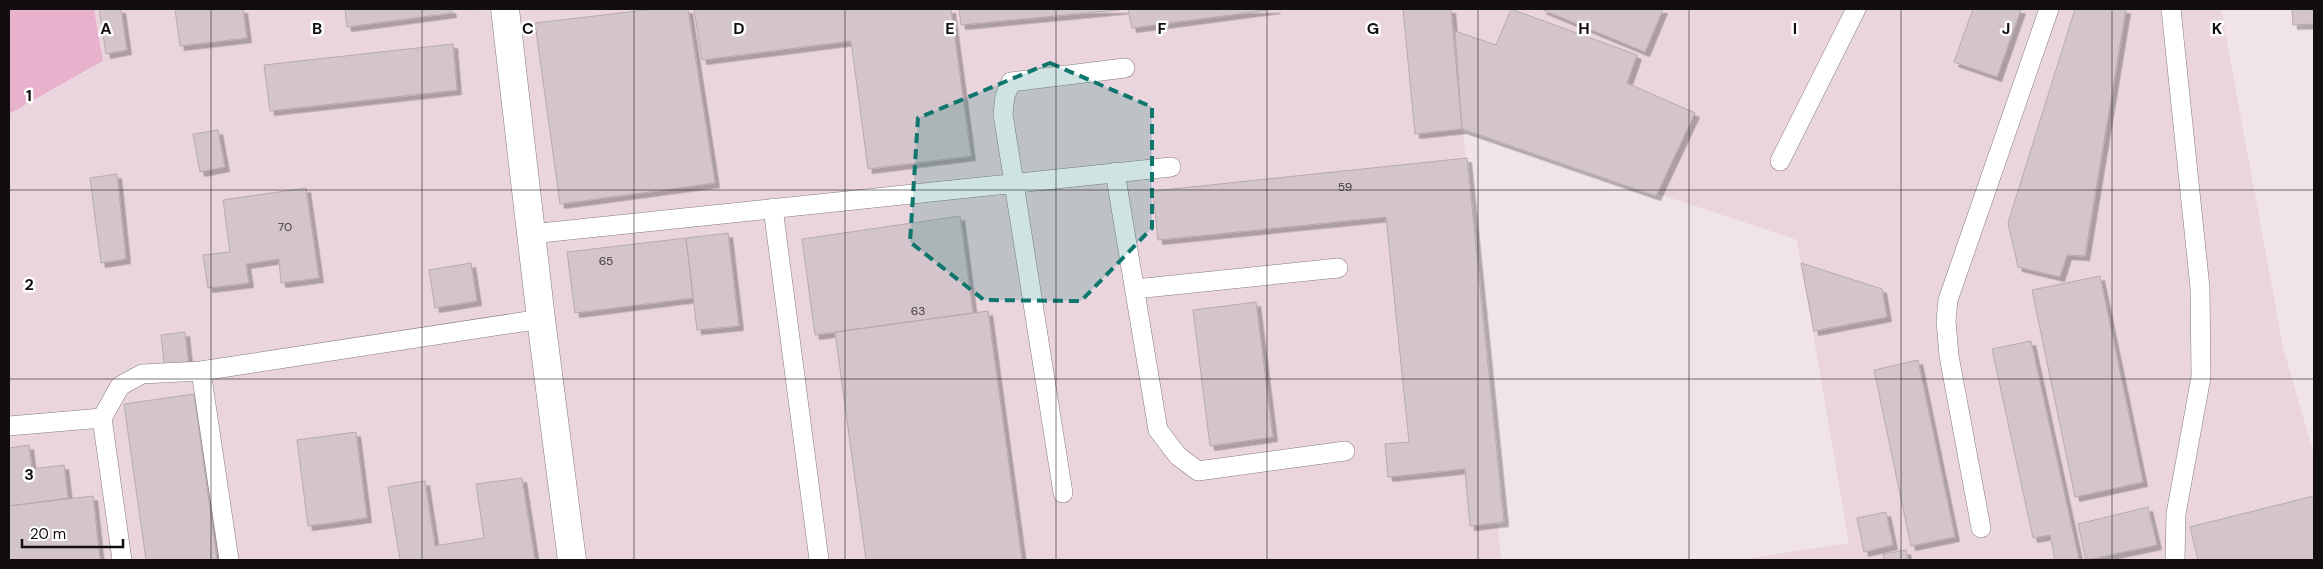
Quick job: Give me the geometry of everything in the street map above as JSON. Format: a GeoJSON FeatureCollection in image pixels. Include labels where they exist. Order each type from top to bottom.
{"type":"FeatureCollection","features":[{"type":"Feature","properties":{"kind":"street"},"geometry":{"type":"LineString","coordinates":[[504,9],[572,560]]}},
{"type":"Feature","properties":{"kind":"lane"},"geometry":{"type":"LineString","coordinates":[[1780,162],[1856,9]]}},
{"type":"Feature","properties":{"kind":"lane"},"geometry":{"type":"LineString","coordinates":[[1981,528],[1948,356],[1946,321],[1948,300],[2049,9]]}},
{"type":"Feature","properties":{"kind":"lane"},"geometry":{"type":"LineString","coordinates":[[2171,9],[2200,288],[2201,377],[2176,514],[2175,560]]}},
{"type":"Feature","properties":{"kind":"lane"},"geometry":{"type":"LineString","coordinates":[[1063,493],[1013,183],[1003,114],[1005,96],[1011,82],[1125,68]]}},
{"type":"Feature","properties":{"kind":"lane"},"geometry":{"type":"LineString","coordinates":[[531,234],[1171,167]]}},
{"type":"Feature","properties":{"kind":"lane"},"geometry":{"type":"LineString","coordinates":[[1115,172],[1158,430],[1178,456],[1198,471],[1345,451]]}},
{"type":"Feature","properties":{"kind":"lane"},"geometry":{"type":"LineString","coordinates":[[773,208],[819,560]]}},
{"type":"Feature","properties":{"kind":"lane"},"geometry":{"type":"LineString","coordinates":[[1135,289],[1338,268]]}},
{"type":"Feature","properties":{"kind":"lane"},"geometry":{"type":"LineString","coordinates":[[122,560],[102,418],[120,386],[142,374],[201,371],[541,319]]}},
{"type":"Feature","properties":{"kind":"lane"},"geometry":{"type":"LineString","coordinates":[[201,371],[229,560]]}},
{"type":"Feature","properties":{"kind":"lane"},"geometry":{"type":"LineString","coordinates":[[9,426],[102,418]]}},
{"type":"Feature","properties":{"kind":"highlighted area"},"geometry":{"type":"Polygon","coordinates":[[[1050,63],[1152,107],[1152,228],[1081,301],[984,300],[910,242],[918,118],[1050,63]]]}},
{"type":"Feature","properties":{"kind":"shaded area"},"geometry":{"type":"Polygon","coordinates":[[[9,9],[94,9],[103,61],[9,114],[9,9]]]}},
{"type":"Feature","properties":{"kind":"shaded area"},"geometry":{"type":"Polygon","coordinates":[[[94,9],[477,9],[478,11],[503,9],[2221,9],[2283,347],[2314,455],[2314,560],[1738,560],[1849,543],[1797,240],[1463,129],[1501,560],[9,560],[9,114],[103,62],[94,9]]]}},
{"type":"Feature","properties":{"kind":"building"},"geometry":{"type":"Polygon","coordinates":[[[99,9],[121,9],[127,50],[106,54],[99,9]]]}},
{"type":"Feature","properties":{"kind":"building"},"geometry":{"type":"Polygon","coordinates":[[[175,9],[243,9],[247,38],[180,46],[175,9]]]}},
{"type":"Feature","properties":{"kind":"building"},"geometry":{"type":"Polygon","coordinates":[[[345,9],[451,9],[452,13],[347,27],[345,9]]]}},
{"type":"Feature","properties":{"kind":"building"},"geometry":{"type":"Polygon","coordinates":[[[654,9],[688,9],[715,183],[560,204],[535,23],[654,9]]]}},
{"type":"Feature","properties":{"kind":"building"},"geometry":{"type":"Polygon","coordinates":[[[694,9],[951,9],[971,156],[868,169],[851,41],[702,60],[694,9]]]}},
{"type":"Feature","properties":{"kind":"building"},"geometry":{"type":"Polygon","coordinates":[[[959,9],[1128,9],[961,25],[959,9]]]}},
{"type":"Feature","properties":{"kind":"building"},"geometry":{"type":"Polygon","coordinates":[[[1128,9],[1276,9],[1132,28],[1128,9]]]}},
{"type":"Feature","properties":{"kind":"building"},"geometry":{"type":"Polygon","coordinates":[[[1403,9],[1451,9],[1462,129],[1415,134],[1403,9]]]}},
{"type":"Feature","properties":{"kind":"building"},"geometry":{"type":"Polygon","coordinates":[[[1511,9],[1637,55],[1627,83],[1695,113],[1656,196],[1462,129],[1455,31],[1496,45],[1511,9]]]}},
{"type":"Feature","properties":{"kind":"building"},"geometry":{"type":"Polygon","coordinates":[[[1541,9],[1663,9],[1645,52],[1541,9]]]}},
{"type":"Feature","properties":{"kind":"building"},"geometry":{"type":"Polygon","coordinates":[[[1973,9],[2021,9],[1997,77],[1954,62],[1973,9]]]}},
{"type":"Feature","properties":{"kind":"building"},"geometry":{"type":"Polygon","coordinates":[[[2075,9],[2126,9],[2085,256],[2067,255],[2060,277],[2018,267],[2008,223],[2075,9]]]}},
{"type":"Feature","properties":{"kind":"building"},"geometry":{"type":"Polygon","coordinates":[[[2292,9],[2314,9],[2314,24],[2293,25],[2292,9]]]}},
{"type":"Feature","properties":{"kind":"building"},"geometry":{"type":"Polygon","coordinates":[[[453,44],[457,90],[270,111],[264,65],[453,44]]]}},
{"type":"Feature","properties":{"kind":"building"},"geometry":{"type":"Polygon","coordinates":[[[218,130],[225,167],[200,172],[193,134],[218,130]]]}},
{"type":"Feature","properties":{"kind":"building"},"geometry":{"type":"Polygon","coordinates":[[[1467,158],[1504,522],[1470,526],[1465,469],[1388,477],[1385,444],[1409,442],[1386,217],[1158,240],[1153,191],[1467,158]]]}},
{"type":"Feature","properties":{"kind":"building"},"geometry":{"type":"Polygon","coordinates":[[[117,174],[126,259],[101,263],[90,178],[117,174]]]}},
{"type":"Feature","properties":{"kind":"building"},"geometry":{"type":"Polygon","coordinates":[[[306,188],[319,278],[281,283],[279,259],[246,264],[249,283],[208,288],[203,255],[230,252],[223,200],[306,188]]]}},
{"type":"Feature","properties":{"kind":"building"},"geometry":{"type":"Polygon","coordinates":[[[960,216],[973,313],[815,335],[802,239],[960,216]]]}},
{"type":"Feature","properties":{"kind":"building"},"geometry":{"type":"Polygon","coordinates":[[[728,233],[739,326],[697,330],[686,238],[728,233]]]}},
{"type":"Feature","properties":{"kind":"building"},"geometry":{"type":"Polygon","coordinates":[[[686,238],[693,298],[575,313],[567,252],[686,238]]]}},
{"type":"Feature","properties":{"kind":"building"},"geometry":{"type":"Polygon","coordinates":[[[471,263],[477,301],[435,308],[429,270],[471,263]]]}},
{"type":"Feature","properties":{"kind":"building"},"geometry":{"type":"Polygon","coordinates":[[[1801,263],[1882,289],[1887,317],[1814,331],[1801,263]]]}},
{"type":"Feature","properties":{"kind":"building"},"geometry":{"type":"Polygon","coordinates":[[[2100,276],[2143,482],[2075,497],[2032,290],[2100,276]]]}},
{"type":"Feature","properties":{"kind":"building"},"geometry":{"type":"Polygon","coordinates":[[[1256,302],[1273,437],[1210,446],[1193,310],[1256,302]]]}},
{"type":"Feature","properties":{"kind":"building"},"geometry":{"type":"Polygon","coordinates":[[[988,311],[1022,560],[866,560],[835,332],[988,311]]]}},
{"type":"Feature","properties":{"kind":"building"},"geometry":{"type":"Polygon","coordinates":[[[185,332],[189,368],[165,371],[161,335],[185,332]]]}},
{"type":"Feature","properties":{"kind":"building"},"geometry":{"type":"Polygon","coordinates":[[[2031,341],[2079,560],[2055,560],[2050,535],[2033,538],[1992,349],[2031,341]]]}},
{"type":"Feature","properties":{"kind":"building"},"geometry":{"type":"Polygon","coordinates":[[[1918,360],[1955,537],[1911,546],[1874,370],[1918,360]]]}},
{"type":"Feature","properties":{"kind":"building"},"geometry":{"type":"Polygon","coordinates":[[[194,394],[217,560],[146,560],[124,404],[194,394]]]}},
{"type":"Feature","properties":{"kind":"building"},"geometry":{"type":"Polygon","coordinates":[[[356,432],[367,518],[308,526],[297,440],[356,432]]]}},
{"type":"Feature","properties":{"kind":"building"},"geometry":{"type":"Polygon","coordinates":[[[29,445],[32,469],[64,465],[68,498],[9,506],[9,448],[29,445]]]}},
{"type":"Feature","properties":{"kind":"building"},"geometry":{"type":"Polygon","coordinates":[[[522,478],[535,560],[400,560],[388,487],[425,481],[435,546],[484,538],[476,484],[522,478]]]}},
{"type":"Feature","properties":{"kind":"building"},"geometry":{"type":"Polygon","coordinates":[[[93,496],[100,560],[9,560],[9,506],[93,496]]]}},
{"type":"Feature","properties":{"kind":"building"},"geometry":{"type":"Polygon","coordinates":[[[2314,496],[2314,560],[2198,560],[2190,527],[2314,496]]]}},
{"type":"Feature","properties":{"kind":"building"},"geometry":{"type":"Polygon","coordinates":[[[2148,507],[2157,545],[2086,560],[2078,524],[2148,507]]]}},
{"type":"Feature","properties":{"kind":"building"},"geometry":{"type":"Polygon","coordinates":[[[1886,512],[1893,545],[1864,552],[1857,518],[1886,512]]]}},
{"type":"Feature","properties":{"kind":"building"},"geometry":{"type":"Polygon","coordinates":[[[1906,550],[1908,560],[1884,560],[1883,554],[1906,550]]]}}]}
